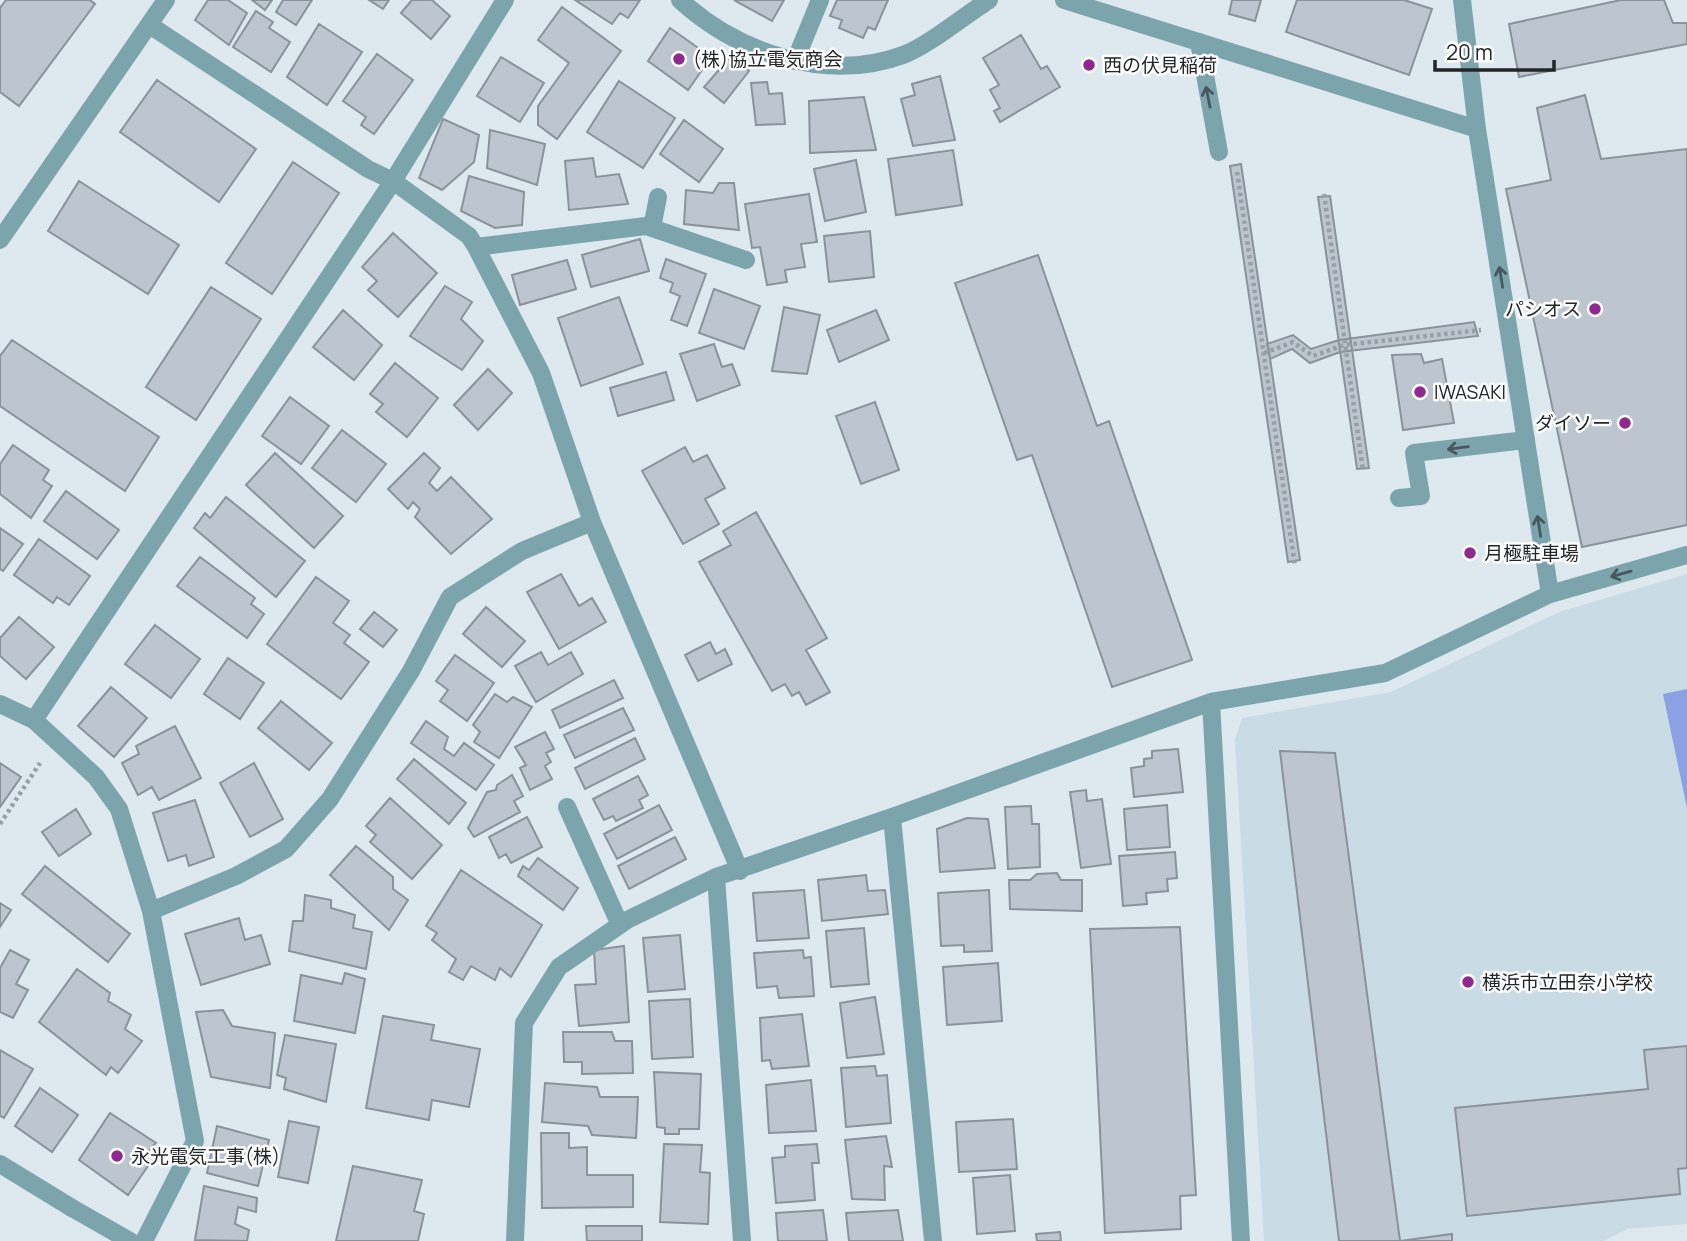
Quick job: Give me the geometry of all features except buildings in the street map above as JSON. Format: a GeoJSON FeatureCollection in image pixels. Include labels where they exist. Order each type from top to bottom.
{"type":"FeatureCollection","features":[{"type":"Feature","properties":{"kind":"street"},"geometry":{"type":"LineString","coordinates":[[0,240],[151,26],[166,0]]}},
{"type":"Feature","properties":{"kind":"street"},"geometry":{"type":"LineString","coordinates":[[34,720],[393,181],[505,0]]}},
{"type":"Feature","properties":{"kind":"street"},"geometry":{"type":"LineString","coordinates":[[680,0],[698,17],[744,43],[806,64],[855,66],[905,55],[989,0]]}},
{"type":"Feature","properties":{"kind":"street"},"geometry":{"type":"LineString","coordinates":[[795,61],[820,0]]}},
{"type":"Feature","properties":{"kind":"street"},"geometry":{"type":"LineString","coordinates":[[1064,0],[1477,130]]}},
{"type":"Feature","properties":{"kind":"street"},"geometry":{"type":"LineString","coordinates":[[1462,0],[1477,130],[1550,594]]}},
{"type":"Feature","properties":{"kind":"street"},"geometry":{"type":"LineString","coordinates":[[151,26],[368,169],[393,181],[470,236],[541,373],[592,522],[740,871]]}},
{"type":"Feature","properties":{"kind":"street"},"geometry":{"type":"LineString","coordinates":[[1199,42],[1227,156]]}},
{"type":"Feature","properties":{"kind":"street"},"geometry":{"type":"LineString","coordinates":[[652,228],[658,197]]}},
{"type":"Feature","properties":{"kind":"street"},"geometry":{"type":"LineString","coordinates":[[476,247],[652,228],[746,260]]}},
{"type":"Feature","properties":{"kind":"street"},"geometry":{"type":"LineString","coordinates":[[1399,498],[1421,496],[1414,453],[1526,440]]}},
{"type":"Feature","properties":{"kind":"street"},"geometry":{"type":"LineString","coordinates":[[151,911],[236,876],[285,849],[330,799],[411,671],[450,597],[522,551],[592,522]]}},
{"type":"Feature","properties":{"kind":"street"},"geometry":{"type":"LineString","coordinates":[[515,1241],[524,1023],[559,967],[620,925],[716,877],[740,871],[1211,702],[1385,673],[1550,594],[1687,555]]}},
{"type":"Feature","properties":{"kind":"street"},"geometry":{"type":"LineString","coordinates":[[1211,702],[1241,1241]]}},
{"type":"Feature","properties":{"kind":"street"},"geometry":{"type":"LineString","coordinates":[[0,704],[34,720],[96,777],[119,809],[151,911],[195,1141],[144,1241]]}},
{"type":"Feature","properties":{"kind":"street"},"geometry":{"type":"LineString","coordinates":[[567,807],[620,925]]}},
{"type":"Feature","properties":{"kind":"street"},"geometry":{"type":"LineString","coordinates":[[892,817],[933,1241]]}},
{"type":"Feature","properties":{"kind":"street"},"geometry":{"type":"LineString","coordinates":[[716,877],[742,1241]]}},
{"type":"Feature","properties":{"kind":"street"},"geometry":{"type":"LineString","coordinates":[[0,1164],[130,1241]]}},
{"type":"Feature","properties":{"kind":"path"},"geometry":{"type":"LineString","coordinates":[[1227,156],[1264,353],[1295,566]]}},
{"type":"Feature","properties":{"kind":"path"},"geometry":{"type":"LineString","coordinates":[[1324,194],[1363,471]]}},
{"type":"Feature","properties":{"kind":"path"},"geometry":{"type":"LineString","coordinates":[[1264,353],[1293,342],[1313,356],[1346,344],[1509,327]]}},
{"type":"Feature","properties":{"kind":"path"},"geometry":{"type":"LineString","coordinates":[[0,824],[56,738]]}},
{"type":"Feature","properties":{"kind":"shaded area","name":"横浜市立田奈小学校"},"geometry":{"type":"Polygon","coordinates":[[[1687,574],[1687,1224],[1627,1229],[1604,1241],[1264,1241],[1235,740],[1242,718],[1391,692],[1559,612],[1687,574]]]}},
{"type":"Feature","properties":{"kind":"water"},"geometry":{"type":"Polygon","coordinates":[[[1687,689],[1687,808],[1663,694],[1687,689]]]}},
{"type":"Feature","properties":{"kind":"place","name":"(株)協立電気商会"},"geometry":{"type":"Point","coordinates":[679,59]}},
{"type":"Feature","properties":{"kind":"place","name":"西の伏見稲荷"},"geometry":{"type":"Point","coordinates":[1089,65]}},
{"type":"Feature","properties":{"kind":"place","name":"パシオス"},"geometry":{"type":"Point","coordinates":[1595,309]}},
{"type":"Feature","properties":{"kind":"place","name":"IWASAKI"},"geometry":{"type":"Point","coordinates":[1420,392]}},
{"type":"Feature","properties":{"kind":"place","name":"ダイソー"},"geometry":{"type":"Point","coordinates":[1625,423]}},
{"type":"Feature","properties":{"kind":"place","name":"月極駐車場"},"geometry":{"type":"Point","coordinates":[1470,553]}},
{"type":"Feature","properties":{"kind":"place","name":"横浜市立田奈小学校"},"geometry":{"type":"Point","coordinates":[1468,982]}},
{"type":"Feature","properties":{"kind":"place","name":"永光電気工事(株)"},"geometry":{"type":"Point","coordinates":[117,1156]}}]}
